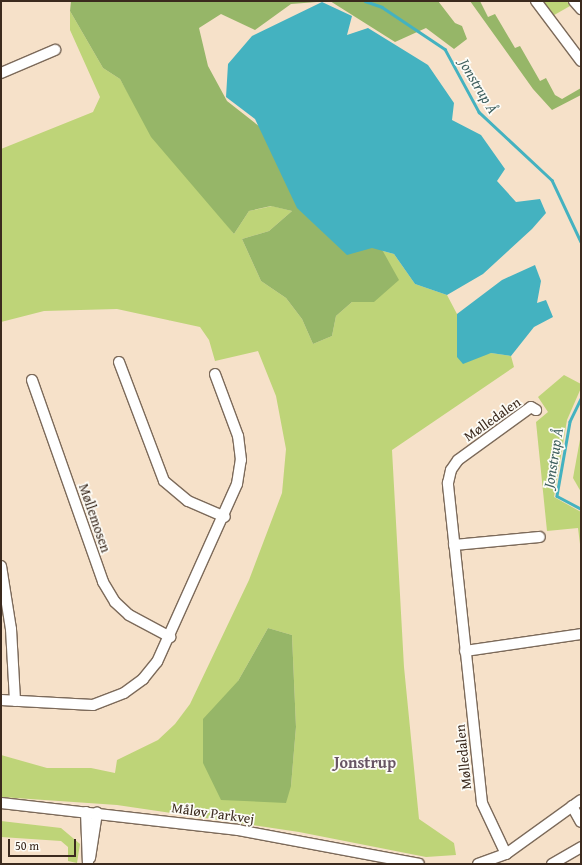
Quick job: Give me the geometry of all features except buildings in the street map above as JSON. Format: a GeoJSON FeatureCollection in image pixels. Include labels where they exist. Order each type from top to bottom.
{"type":"FeatureCollection","features":[{"type":"Feature","properties":{"kind":"street"},"geometry":{"type":"LineString","coordinates":[[536,1],[581,61]]}},
{"type":"Feature","properties":{"kind":"street"},"geometry":{"type":"LineString","coordinates":[[574,1],[581,9]]}},
{"type":"Feature","properties":{"kind":"street"},"geometry":{"type":"LineString","coordinates":[[1,73],[55,50]]}},
{"type":"Feature","properties":{"kind":"street"},"geometry":{"type":"LineString","coordinates":[[119,362],[164,481],[188,500],[225,516]]}},
{"type":"Feature","properties":{"kind":"street"},"geometry":{"type":"LineString","coordinates":[[1,700],[77,706],[100,703],[124,693],[158,662],[225,516],[237,484],[240,460],[238,436],[215,374]]}},
{"type":"Feature","properties":{"kind":"street","name":"Møllemosen"},"geometry":{"type":"LineString","coordinates":[[32,380],[103,582],[115,602],[129,615],[170,637]]}},
{"type":"Feature","properties":{"kind":"street","name":"Mølledalen"},"geometry":{"type":"LineString","coordinates":[[506,854],[482,803],[448,483],[450,470],[458,460],[531,407],[536,410]]}},
{"type":"Feature","properties":{"kind":"street"},"geometry":{"type":"LineString","coordinates":[[454,546],[540,537]]}},
{"type":"Feature","properties":{"kind":"street"},"geometry":{"type":"LineString","coordinates":[[1,566],[11,629],[15,701]]}},
{"type":"Feature","properties":{"kind":"street"},"geometry":{"type":"LineString","coordinates":[[465,651],[581,634]]}},
{"type":"Feature","properties":{"kind":"street"},"geometry":{"type":"LineString","coordinates":[[478,864],[506,854],[581,800]]}},
{"type":"Feature","properties":{"kind":"street","name":"Måløv Parkvej"},"geometry":{"type":"LineString","coordinates":[[1,804],[96,812],[238,830],[419,864]]}},
{"type":"Feature","properties":{"kind":"street"},"geometry":{"type":"LineString","coordinates":[[572,806],[581,822]]}},
{"type":"Feature","properties":{"kind":"street"},"geometry":{"type":"LineString","coordinates":[[86,812],[88,864]]}},
{"type":"Feature","properties":{"kind":"street"},"geometry":{"type":"LineString","coordinates":[[88,864],[96,812]]}},
{"type":"Feature","properties":{"kind":"street"},"geometry":{"type":"LineString","coordinates":[[552,864],[581,847]]}},
{"type":"Feature","properties":{"kind":"green space"},"geometry":{"type":"Polygon","coordinates":[[[71,1],[330,1],[291,4],[255,30],[221,14],[199,28],[208,66],[227,101],[269,134],[380,246],[399,280],[374,302],[352,302],[336,316],[332,336],[313,344],[302,319],[286,298],[261,281],[242,239],[269,231],[292,211],[271,206],[249,211],[234,234],[151,137],[120,79],[103,68],[70,11],[71,1]]]}},
{"type":"Feature","properties":{"kind":"green space"},"geometry":{"type":"Polygon","coordinates":[[[330,1],[438,1],[455,23],[462,26],[467,39],[454,49],[426,28],[395,42],[330,1]]]}},
{"type":"Feature","properties":{"kind":"green space"},"geometry":{"type":"Polygon","coordinates":[[[470,1],[480,1],[488,17],[495,14],[515,48],[520,46],[540,81],[546,78],[555,95],[562,99],[581,88],[581,95],[552,110],[533,89],[470,1]]]}},
{"type":"Feature","properties":{"kind":"green space"},"geometry":{"type":"Polygon","coordinates":[[[540,1],[567,1],[570,6],[549,18],[540,1]]]}},
{"type":"Feature","properties":{"kind":"green space"},"geometry":{"type":"Polygon","coordinates":[[[70,11],[103,68],[120,79],[135,105],[234,234],[249,211],[272,206],[292,211],[269,231],[242,239],[261,281],[286,298],[302,319],[313,344],[332,336],[336,316],[352,302],[374,302],[383,251],[394,254],[415,284],[447,295],[457,314],[457,357],[491,353],[511,356],[514,367],[392,450],[404,667],[419,819],[454,843],[456,855],[426,857],[299,832],[117,805],[1,797],[1,755],[47,768],[91,768],[115,773],[117,760],[158,740],[175,724],[190,704],[249,580],[282,493],[286,449],[276,396],[258,351],[215,361],[209,340],[200,327],[117,309],[44,311],[1,322],[1,149],[93,112],[100,97],[70,30],[70,11]],[[268,628],[238,681],[291,786],[296,727],[292,635],[268,628]]]}},
{"type":"Feature","properties":{"kind":"green space"},"geometry":{"type":"Polygon","coordinates":[[[564,375],[581,384],[581,388],[567,420],[554,497],[581,512],[581,552],[578,528],[547,531],[536,422],[548,412],[538,397],[564,375]]]}},
{"type":"Feature","properties":{"kind":"green space"},"geometry":{"type":"Polygon","coordinates":[[[581,434],[581,492],[573,478],[581,434]]]}},
{"type":"Feature","properties":{"kind":"green space"},"geometry":{"type":"Polygon","coordinates":[[[268,628],[292,635],[296,727],[291,786],[286,803],[221,800],[203,763],[203,719],[238,681],[268,628]]]}},
{"type":"Feature","properties":{"kind":"green space"},"geometry":{"type":"Polygon","coordinates":[[[1,821],[61,828],[80,844],[77,863],[68,861],[68,847],[61,841],[1,837],[1,821]]]}},
{"type":"Feature","properties":{"kind":"water"},"geometry":{"type":"Polygon","coordinates":[[[322,2],[352,16],[347,35],[368,28],[428,65],[454,103],[452,120],[481,135],[505,169],[497,181],[516,202],[540,199],[546,213],[532,229],[483,274],[447,295],[415,284],[394,254],[372,248],[347,255],[297,208],[255,119],[226,97],[228,64],[252,36],[322,2]]]}},
{"type":"Feature","properties":{"kind":"water"},"geometry":{"type":"Polygon","coordinates":[[[535,265],[541,281],[537,303],[546,300],[553,317],[534,327],[511,356],[491,353],[463,364],[457,357],[457,314],[502,280],[535,265]]]}},
{"type":"Feature","properties":{"kind":"waterway","name":"Jonstrup Å"},"geometry":{"type":"LineString","coordinates":[[365,1],[382,7],[445,49],[479,112],[552,180],[581,242]]}},
{"type":"Feature","properties":{"kind":"waterway","name":"Jonstrup Å"},"geometry":{"type":"LineString","coordinates":[[581,399],[570,422],[557,496],[581,509]]}},
{"type":"Feature","properties":{"kind":"district","name":"Jonstrup"},"geometry":{"type":"Point","coordinates":[365,762]}}]}
